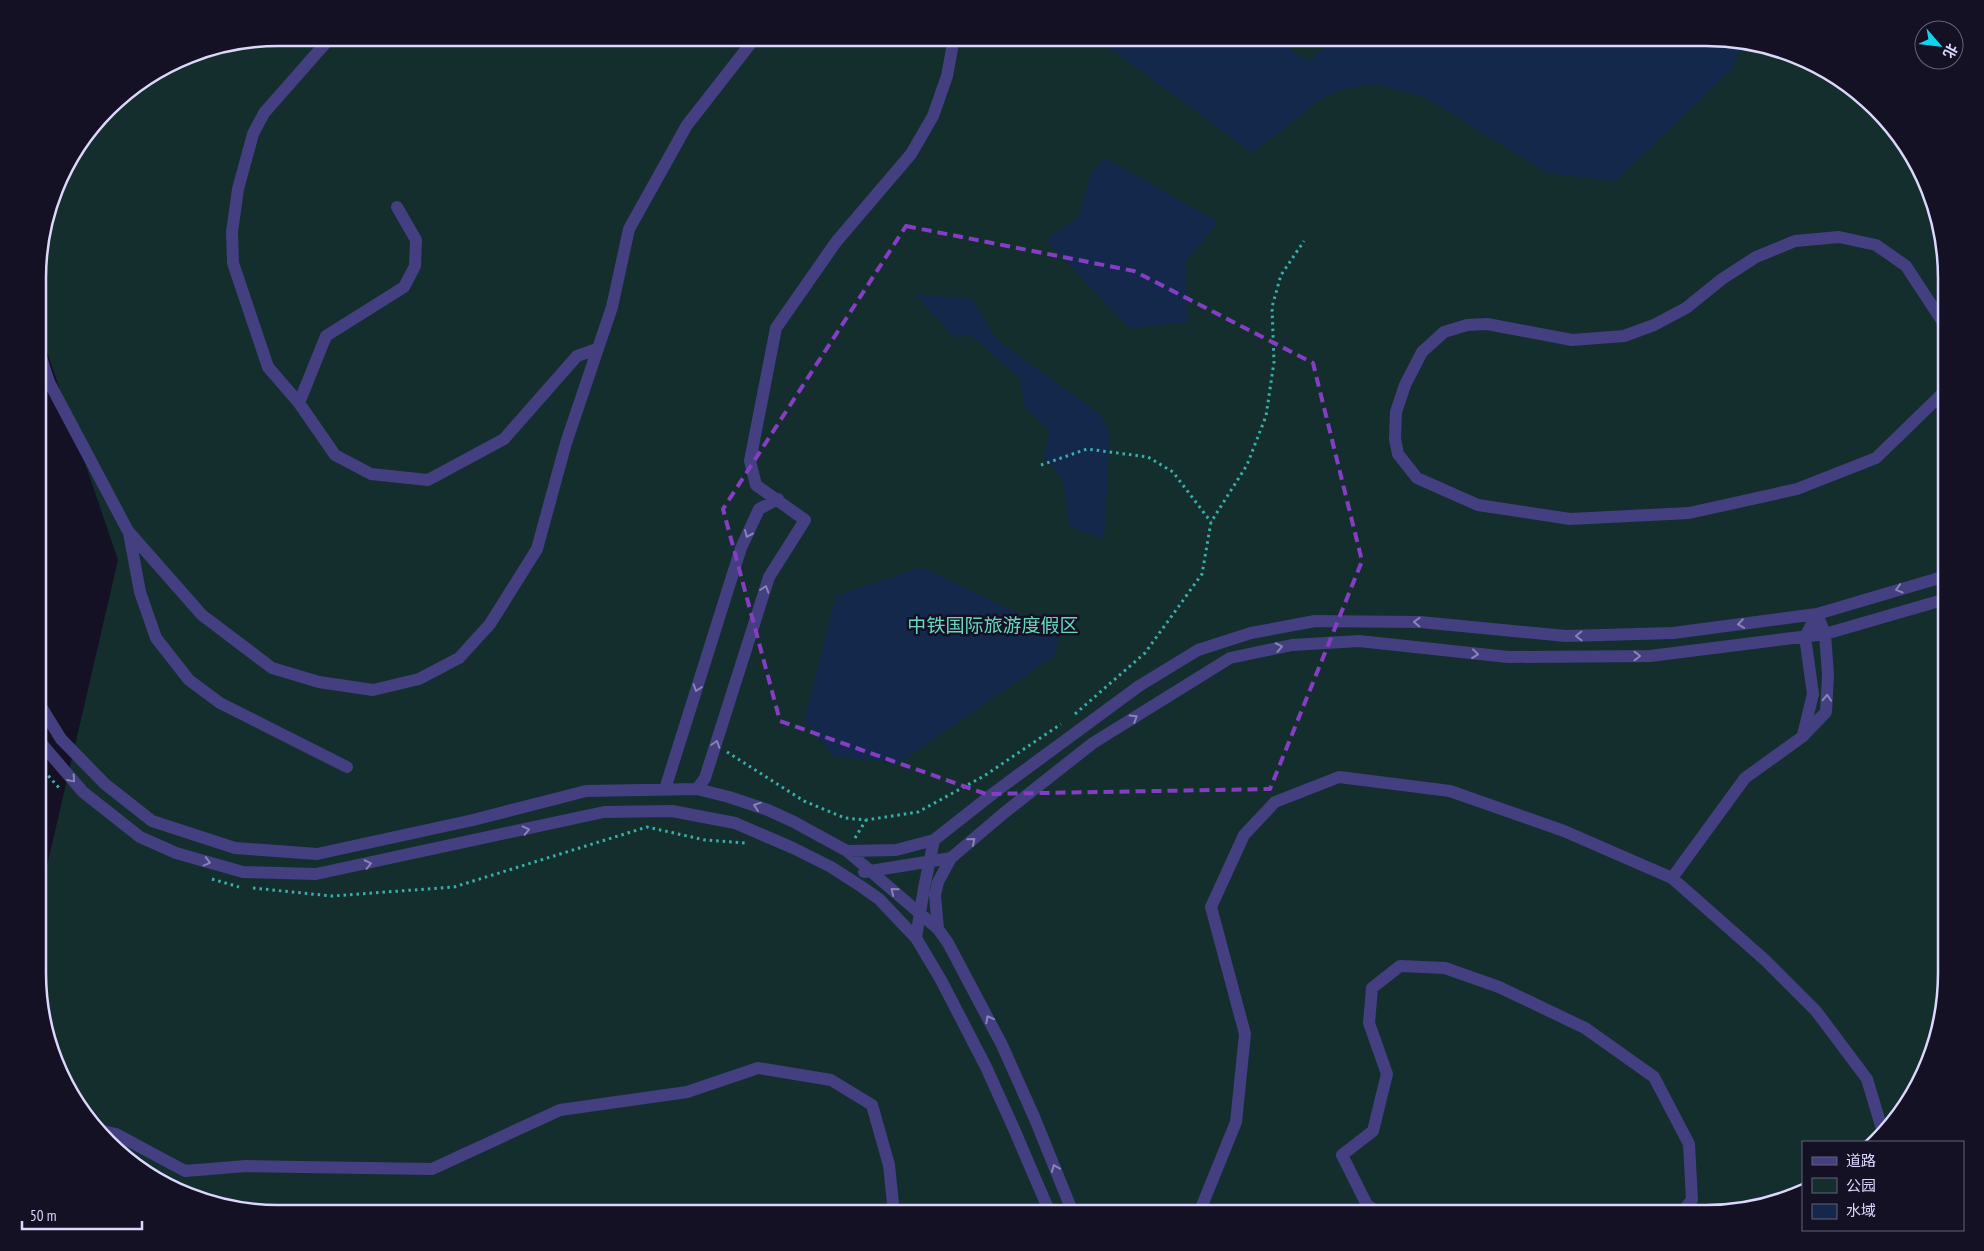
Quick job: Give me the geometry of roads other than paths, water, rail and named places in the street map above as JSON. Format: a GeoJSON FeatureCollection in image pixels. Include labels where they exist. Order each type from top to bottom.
{"type":"FeatureCollection","features":[{"type":"Feature","properties":{"kind":"street"},"geometry":{"type":"LineString","coordinates":[[323,46],[264,113],[253,134],[238,189],[232,232],[233,263],[268,367],[299,403],[334,455],[371,474],[428,480],[504,439],[577,356],[597,349]]}},
{"type":"Feature","properties":{"kind":"street"},"geometry":{"type":"LineString","coordinates":[[46,373],[49,382],[128,531],[202,615],[272,668],[319,682],[373,690],[420,679],[459,658],[490,624],[537,549],[566,442],[612,307],[629,230],[687,125],[749,46]]}},
{"type":"Feature","properties":{"kind":"street"},"geometry":{"type":"LineString","coordinates":[[697,789],[705,778],[769,577],[805,520],[756,485],[750,461],[776,328],[836,242],[911,154],[933,116],[947,76],[953,46]]}},
{"type":"Feature","properties":{"kind":"street"},"geometry":{"type":"LineString","coordinates":[[299,403],[326,336],[404,287],[415,266],[416,240],[397,208]]}},
{"type":"Feature","properties":{"kind":"street"},"geometry":{"type":"LineString","coordinates":[[1938,315],[1906,266],[1876,246],[1839,237],[1795,241],[1756,257],[1722,279],[1686,308],[1654,325],[1624,336],[1572,340],[1487,324],[1467,325],[1444,332],[1422,352],[1405,385],[1396,412],[1395,438],[1398,454],[1417,478],[1478,505],[1570,519],[1690,513],[1797,489],[1876,458],[1938,398]]}},
{"type":"Feature","properties":{"kind":"street"},"geometry":{"type":"LineString","coordinates":[[665,789],[741,548],[758,509],[778,499]]}},
{"type":"Feature","properties":{"kind":"street"},"geometry":{"type":"LineString","coordinates":[[128,531],[140,592],[156,638],[189,680],[220,703],[347,767]]}},
{"type":"Feature","properties":{"kind":"street"},"geometry":{"type":"LineString","coordinates":[[847,851],[901,849],[934,840],[995,792],[1139,686],[1198,650],[1251,633],[1315,621],[1420,622],[1566,636],[1673,633],[1816,614],[1938,578]]}},
{"type":"Feature","properties":{"kind":"street"},"geometry":{"type":"LineString","coordinates":[[938,929],[935,895],[938,882],[952,858],[1093,743],[1230,658],[1292,644],[1359,641],[1508,657],[1650,656],[1825,634],[1938,601]]}},
{"type":"Feature","properties":{"kind":"street"},"geometry":{"type":"LineString","coordinates":[[1672,878],[1745,778],[1802,737],[1826,712],[1828,675],[1825,634],[1816,614]]}},
{"type":"Feature","properties":{"kind":"street"},"geometry":{"type":"LineString","coordinates":[[1802,737],[1813,694],[1805,636],[1816,614]]}},
{"type":"Feature","properties":{"kind":"street"},"geometry":{"type":"LineString","coordinates":[[46,714],[61,739],[98,777],[152,821],[235,848],[317,854],[473,820],[586,791],[697,789],[768,810],[794,822],[847,851],[938,929],[957,958],[1002,1044],[1070,1205]]}},
{"type":"Feature","properties":{"kind":"street"},"geometry":{"type":"LineString","coordinates":[[46,749],[83,792],[140,837],[176,853],[243,872],[316,874],[604,812],[672,811],[735,823],[793,848],[844,875],[879,899],[916,938],[941,980],[986,1067],[1046,1205]]}},
{"type":"Feature","properties":{"kind":"street"},"geometry":{"type":"LineString","coordinates":[[1202,1205],[1236,1122],[1245,1034],[1211,907],[1244,835],[1275,802],[1339,777],[1450,790],[1564,831],[1672,878],[1765,960],[1816,1011],[1867,1079],[1881,1125]]}},
{"type":"Feature","properties":{"kind":"street"},"geometry":{"type":"LineString","coordinates":[[916,938],[934,840]]}},
{"type":"Feature","properties":{"kind":"street"},"geometry":{"type":"LineString","coordinates":[[844,875],[952,858]]}},
{"type":"Feature","properties":{"kind":"street"},"geometry":{"type":"LineString","coordinates":[[1367,1205],[1342,1155],[1372,1131],[1387,1074],[1369,1023],[1372,988],[1400,966],[1445,968],[1499,987],[1585,1028],[1654,1077],[1688,1144],[1692,1200],[1688,1205]]}},
{"type":"Feature","properties":{"kind":"street"},"geometry":{"type":"LineString","coordinates":[[110,1133],[185,1171],[246,1166],[432,1169],[560,1110],[687,1092],[758,1068],[831,1080],[872,1105],[889,1165],[893,1205]]}},
{"type":"Feature","properties":{"kind":"water"},"geometry":{"type":"Polygon","coordinates":[[[1107,46],[1286,46],[1308,61],[1327,46],[1706,46],[1742,49],[1732,69],[1615,181],[1547,173],[1426,98],[1377,84],[1343,89],[1324,97],[1252,153],[1107,46]]]}},
{"type":"Feature","properties":{"kind":"water"},"geometry":{"type":"Polygon","coordinates":[[[1105,158],[1218,222],[1186,261],[1187,322],[1129,328],[1046,240],[1079,215],[1091,173],[1105,158]]]}},
{"type":"Feature","properties":{"kind":"water"},"geometry":{"type":"Polygon","coordinates":[[[915,294],[972,299],[997,340],[1100,414],[1110,433],[1104,539],[1069,526],[1063,479],[1044,458],[1050,431],[1025,408],[1020,379],[971,335],[954,337],[915,294]]]}},
{"type":"Feature","properties":{"kind":"water"},"geometry":{"type":"Polygon","coordinates":[[[922,567],[1059,633],[1054,656],[899,763],[833,756],[804,721],[836,596],[922,567]]]}},
{"type":"Feature","properties":{"kind":"park label","name":"中铁国际旅游度假区"},"geometry":{"type":"Point","coordinates":[993,625]}}]}
